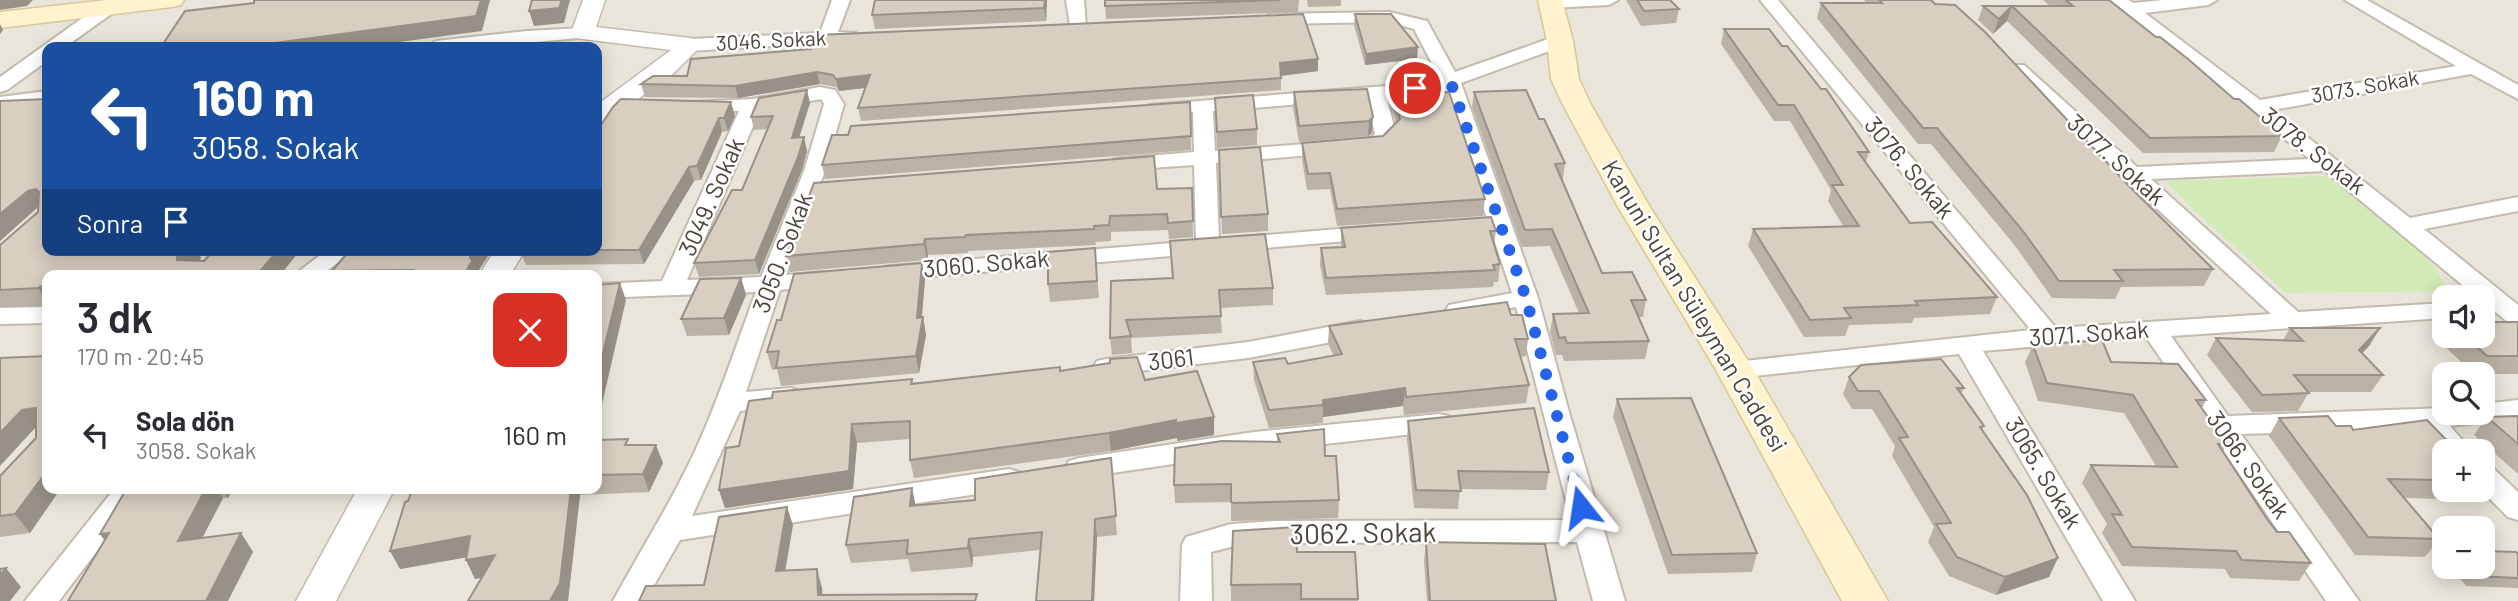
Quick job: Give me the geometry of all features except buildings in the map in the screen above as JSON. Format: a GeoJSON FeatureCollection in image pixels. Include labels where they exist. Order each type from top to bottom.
{"type":"FeatureCollection","features":[{"type":"Feature","properties":{"kind":"main road"},"geometry":{"type":"LineString","coordinates":[[0,20],[172,0]]}},
{"type":"Feature","properties":{"kind":"main road","name":"Kanuni Sultan Süleyman Caddesi"},"geometry":{"type":"LineString","coordinates":[[1550,1],[1560,41],[1565,79],[1581,113],[1634,207],[1735,370],[1864,601]]}},
{"type":"Feature","properties":{"kind":"street"},"geometry":{"type":"LineString","coordinates":[[583,33],[594,0]]}},
{"type":"Feature","properties":{"kind":"street"},"geometry":{"type":"LineString","coordinates":[[827,38],[841,0]]}},
{"type":"Feature","properties":{"kind":"street"},"geometry":{"type":"LineString","coordinates":[[1075,0],[1077,27]]}},
{"type":"Feature","properties":{"kind":"street"},"geometry":{"type":"LineString","coordinates":[[1550,1],[1609,0]]}},
{"type":"Feature","properties":{"kind":"street","name":"3076. Sokak"},"geometry":{"type":"LineString","coordinates":[[1769,0],[2049,336]]}},
{"type":"Feature","properties":{"kind":"street"},"geometry":{"type":"LineString","coordinates":[[2125,5],[2208,0]]}},
{"type":"Feature","properties":{"kind":"street"},"geometry":{"type":"LineString","coordinates":[[2354,0],[2518,93]]}},
{"type":"Feature","properties":{"kind":"street"},"geometry":{"type":"LineString","coordinates":[[61,42],[124,4]]}},
{"type":"Feature","properties":{"kind":"street","name":"3078. Sokak"},"geometry":{"type":"LineString","coordinates":[[2125,5],[2330,164],[2506,309]]}},
{"type":"Feature","properties":{"kind":"street"},"geometry":{"type":"LineString","coordinates":[[1263,13],[1359,9],[1421,25],[1450,80],[1526,298],[1541,413],[1588,531],[1609,601]]}},
{"type":"Feature","properties":{"kind":"street","name":"3046. Sokak"},"geometry":{"type":"LineString","coordinates":[[477,42],[583,33],[690,45],[869,36]]}},
{"type":"Feature","properties":{"kind":"street"},"geometry":{"type":"LineString","coordinates":[[1133,111],[1376,94],[1450,80],[1560,41]]}},
{"type":"Feature","properties":{"kind":"street"},"geometry":{"type":"LineString","coordinates":[[602,114],[690,45]]}},
{"type":"Feature","properties":{"kind":"street","name":"3077. Sokak"},"geometry":{"type":"LineString","coordinates":[[2001,55],[2291,318]]}},
{"type":"Feature","properties":{"kind":"street"},"geometry":{"type":"LineString","coordinates":[[0,86],[42,56]]}},
{"type":"Feature","properties":{"kind":"street","name":"3073. Sokak"},"geometry":{"type":"LineString","coordinates":[[2256,107],[2474,68]]}},
{"type":"Feature","properties":{"kind":"street","name":"3050. Sokak"},"geometry":{"type":"LineString","coordinates":[[629,601],[671,530],[729,403],[770,284],[807,190],[835,131],[834,104],[828,94],[789,97],[752,105],[679,106]]}},
{"type":"Feature","properties":{"kind":"street"},"geometry":{"type":"LineString","coordinates":[[1096,166],[1374,145],[1386,135],[1376,94]]}},
{"type":"Feature","properties":{"kind":"street"},"geometry":{"type":"LineString","coordinates":[[0,103],[42,98]]}},
{"type":"Feature","properties":{"kind":"street"},"geometry":{"type":"LineString","coordinates":[[618,103],[653,105]]}},
{"type":"Feature","properties":{"kind":"street","name":"3049. Sokak"},"geometry":{"type":"LineString","coordinates":[[671,289],[752,105]]}},
{"type":"Feature","properties":{"kind":"street"},"geometry":{"type":"LineString","coordinates":[[1203,106],[1208,245]]}},
{"type":"Feature","properties":{"kind":"street"},"geometry":{"type":"LineString","coordinates":[[2131,174],[2330,164]]}},
{"type":"Feature","properties":{"kind":"street"},"geometry":{"type":"LineString","coordinates":[[807,190],[835,188]]}},
{"type":"Feature","properties":{"kind":"street"},"geometry":{"type":"LineString","coordinates":[[2407,226],[2518,204]]}},
{"type":"Feature","properties":{"kind":"street"},"geometry":{"type":"LineString","coordinates":[[1472,226],[1500,224]]}},
{"type":"Feature","properties":{"kind":"street","name":"3060. Sokak"},"geometry":{"type":"LineString","coordinates":[[602,291],[770,284],[1208,245],[1403,231]]}},
{"type":"Feature","properties":{"kind":"street"},"geometry":{"type":"LineString","coordinates":[[313,270],[334,256]]}},
{"type":"Feature","properties":{"kind":"street"},"geometry":{"type":"LineString","coordinates":[[1433,315],[1526,298]]}},
{"type":"Feature","properties":{"kind":"street","name":"3071. Sokak"},"geometry":{"type":"LineString","coordinates":[[1735,370],[2049,336],[2432,311]]}},
{"type":"Feature","properties":{"kind":"street"},"geometry":{"type":"LineString","coordinates":[[0,316],[42,315]]}},
{"type":"Feature","properties":{"kind":"street","name":"3061"},"geometry":{"type":"LineString","coordinates":[[1082,369],[1248,350],[1380,325]]}},
{"type":"Feature","properties":{"kind":"street","name":"3066. Sokak"},"geometry":{"type":"LineString","coordinates":[[2153,330],[2343,601]]}},
{"type":"Feature","properties":{"kind":"street","name":"3065. Sokak"},"geometry":{"type":"LineString","coordinates":[[1966,344],[2119,601]]}},
{"type":"Feature","properties":{"kind":"street"},"geometry":{"type":"LineString","coordinates":[[729,403],[810,395]]}},
{"type":"Feature","properties":{"kind":"street"},"geometry":{"type":"LineString","coordinates":[[2495,412],[2518,409]]}},
{"type":"Feature","properties":{"kind":"street"},"geometry":{"type":"LineString","coordinates":[[2221,425],[2432,418]]}},
{"type":"Feature","properties":{"kind":"street"},"geometry":{"type":"LineString","coordinates":[[2427,419],[2446,439]]}},
{"type":"Feature","properties":{"kind":"street"},"geometry":{"type":"LineString","coordinates":[[671,530],[1254,442],[1459,421]]}},
{"type":"Feature","properties":{"kind":"street"},"geometry":{"type":"LineString","coordinates":[[2495,487],[2518,509]]}},
{"type":"Feature","properties":{"kind":"street"},"geometry":{"type":"LineString","coordinates":[[41,601],[126,494]]}},
{"type":"Feature","properties":{"kind":"street"},"geometry":{"type":"LineString","coordinates":[[316,601],[374,494]]}},
{"type":"Feature","properties":{"kind":"street","name":"3062. Sokak"},"geometry":{"type":"LineString","coordinates":[[1196,601],[1197,545],[1209,539],[1254,534],[1588,531]]}},
{"type":"Feature","properties":{"kind":"shaded area"},"geometry":{"type":"Polygon","coordinates":[[[0,0],[2518,0],[2518,601],[0,601],[0,0]]]}},
{"type":"Feature","properties":{"kind":"green space"},"geometry":{"type":"Polygon","coordinates":[[[2327,176],[2427,257],[2446,285],[2432,285],[2432,291],[2286,293],[2166,181],[2327,176]]]}},
{"type":"Feature","properties":{"kind":"route"},"geometry":{"type":"LineString","coordinates":[[1415,88],[1450,80],[1526,298],[1581,507]]}}]}
